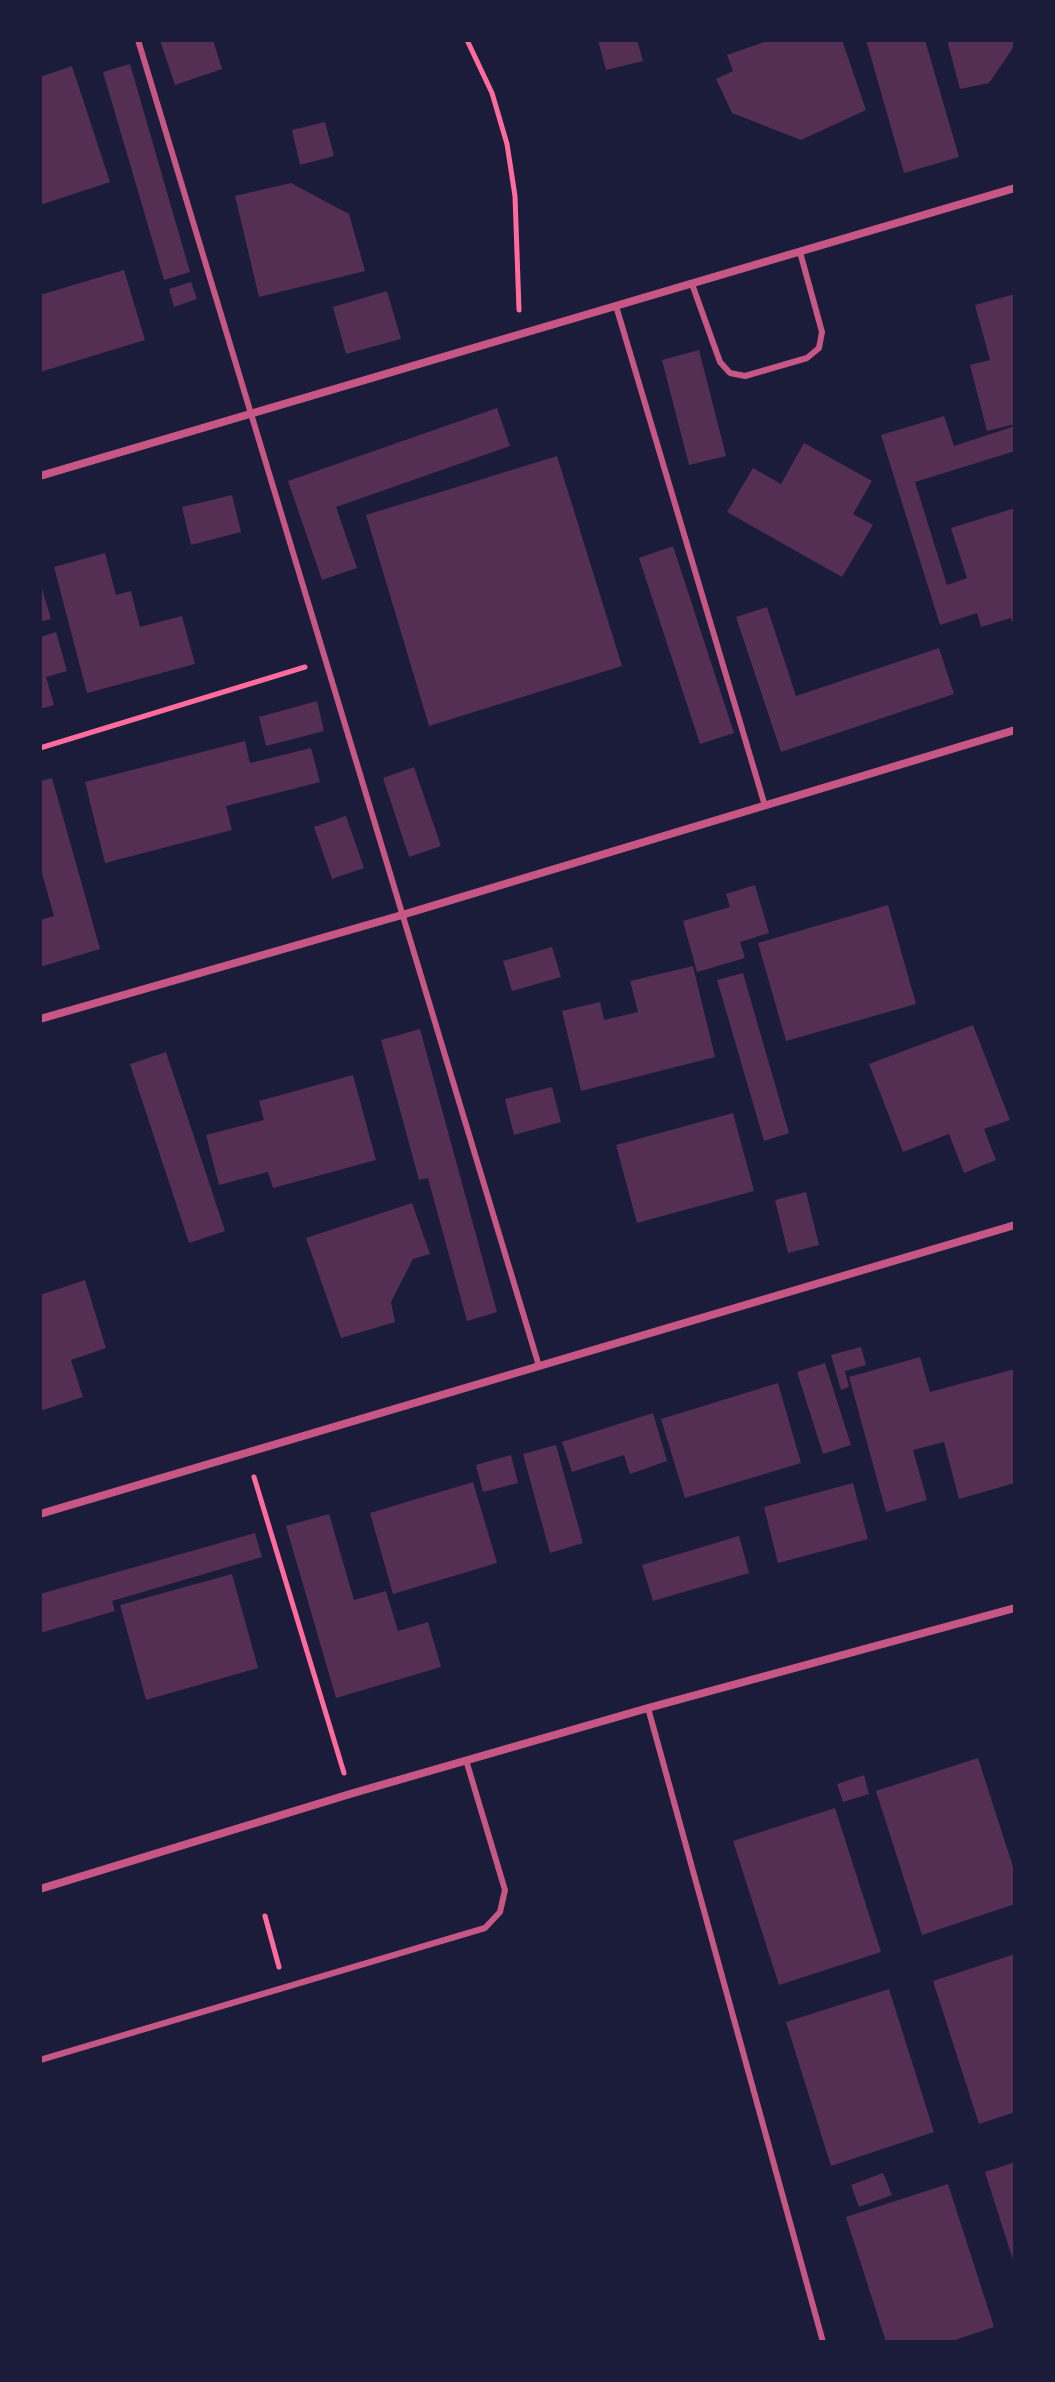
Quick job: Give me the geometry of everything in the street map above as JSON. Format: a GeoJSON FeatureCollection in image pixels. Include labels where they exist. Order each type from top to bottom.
{"type":"FeatureCollection","features":[{"type":"Feature","properties":{"kind":"street"},"geometry":{"type":"LineString","coordinates":[[40,476],[1015,188]]}},
{"type":"Feature","properties":{"kind":"street"},"geometry":{"type":"LineString","coordinates":[[40,1019],[402,915],[1015,730]]}},
{"type":"Feature","properties":{"kind":"street"},"geometry":{"type":"LineString","coordinates":[[40,1514],[1015,1225]]}},
{"type":"Feature","properties":{"kind":"street"},"geometry":{"type":"LineString","coordinates":[[40,1889],[466,1760],[1015,1608]]}},
{"type":"Feature","properties":{"kind":"lane"},"geometry":{"type":"LineString","coordinates":[[138,40],[539,1366]]}},
{"type":"Feature","properties":{"kind":"lane"},"geometry":{"type":"LineString","coordinates":[[692,284],[720,362],[730,373],[745,376],[807,358],[819,348],[822,332],[800,252]]}},
{"type":"Feature","properties":{"kind":"lane"},"geometry":{"type":"LineString","coordinates":[[616,306],[765,806]]}},
{"type":"Feature","properties":{"kind":"lane"},"geometry":{"type":"LineString","coordinates":[[648,1708],[823,2342]]}},
{"type":"Feature","properties":{"kind":"lane"},"geometry":{"type":"LineString","coordinates":[[40,2060],[485,1928],[494,1921],[504,1901],[505,1890],[466,1760]]}},
{"type":"Feature","properties":{"kind":"path"},"geometry":{"type":"LineString","coordinates":[[467,40],[492,93],[507,144],[515,196],[520,335]]}},
{"type":"Feature","properties":{"kind":"path"},"geometry":{"type":"LineString","coordinates":[[40,748],[325,661]]}},
{"type":"Feature","properties":{"kind":"path"},"geometry":{"type":"LineString","coordinates":[[247,1453],[350,1794]]}},
{"type":"Feature","properties":{"kind":"path"},"geometry":{"type":"LineString","coordinates":[[265,1916],[284,1987]]}},
{"type":"Feature","properties":{"kind":"building"},"geometry":{"type":"Polygon","coordinates":[[[160,40],[213,40],[222,69],[175,85],[160,40]]]}},
{"type":"Feature","properties":{"kind":"building"},"geometry":{"type":"Polygon","coordinates":[[[598,40],[637,40],[643,61],[606,70],[598,40]]]}},
{"type":"Feature","properties":{"kind":"building"},"geometry":{"type":"Polygon","coordinates":[[[770,40],[842,40],[866,110],[801,140],[732,113],[716,79],[733,71],[727,55],[770,40]]]}},
{"type":"Feature","properties":{"kind":"building"},"geometry":{"type":"Polygon","coordinates":[[[866,40],[925,40],[959,157],[904,173],[866,40]]]}},
{"type":"Feature","properties":{"kind":"building"},"geometry":{"type":"Polygon","coordinates":[[[947,40],[1015,40],[1015,45],[989,83],[960,89],[947,40]]]}},
{"type":"Feature","properties":{"kind":"building"},"geometry":{"type":"Polygon","coordinates":[[[130,64],[190,272],[164,280],[103,72],[130,64]]]}},
{"type":"Feature","properties":{"kind":"building"},"geometry":{"type":"Polygon","coordinates":[[[72,66],[110,182],[40,205],[40,77],[72,66]]]}},
{"type":"Feature","properties":{"kind":"building"},"geometry":{"type":"Polygon","coordinates":[[[325,122],[334,156],[300,165],[292,130],[325,122]]]}},
{"type":"Feature","properties":{"kind":"building"},"geometry":{"type":"Polygon","coordinates":[[[291,183],[349,214],[365,271],[259,297],[235,196],[291,183]]]}},
{"type":"Feature","properties":{"kind":"building"},"geometry":{"type":"Polygon","coordinates":[[[124,270],[145,340],[40,372],[40,295],[124,270]]]}},
{"type":"Feature","properties":{"kind":"building"},"geometry":{"type":"Polygon","coordinates":[[[191,282],[197,299],[174,307],[169,289],[191,282]]]}},
{"type":"Feature","properties":{"kind":"building"},"geometry":{"type":"Polygon","coordinates":[[[387,291],[401,339],[346,354],[333,307],[387,291]]]}},
{"type":"Feature","properties":{"kind":"building"},"geometry":{"type":"Polygon","coordinates":[[[1015,294],[1015,424],[987,431],[970,365],[990,360],[975,305],[1015,294]]]}},
{"type":"Feature","properties":{"kind":"building"},"geometry":{"type":"Polygon","coordinates":[[[699,350],[726,456],[689,465],[662,360],[699,350]]]}},
{"type":"Feature","properties":{"kind":"building"},"geometry":{"type":"Polygon","coordinates":[[[497,408],[510,446],[336,507],[357,568],[322,580],[288,481],[497,408]]]}},
{"type":"Feature","properties":{"kind":"building"},"geometry":{"type":"Polygon","coordinates":[[[944,416],[954,446],[1015,426],[1015,451],[915,482],[947,585],[967,578],[951,528],[1015,508],[1015,628],[1011,618],[981,627],[977,613],[940,625],[881,435],[944,416]]]}},
{"type":"Feature","properties":{"kind":"building"},"geometry":{"type":"Polygon","coordinates":[[[804,443],[872,481],[853,514],[873,525],[842,577],[727,512],[753,468],[781,484],[804,443]]]}},
{"type":"Feature","properties":{"kind":"building"},"geometry":{"type":"Polygon","coordinates":[[[557,456],[622,666],[429,726],[366,515],[557,456]]]}},
{"type":"Feature","properties":{"kind":"building"},"geometry":{"type":"Polygon","coordinates":[[[232,495],[241,532],[191,545],[182,507],[232,495]]]}},
{"type":"Feature","properties":{"kind":"building"},"geometry":{"type":"Polygon","coordinates":[[[673,546],[734,733],[700,744],[639,558],[673,546]]]}},
{"type":"Feature","properties":{"kind":"building"},"geometry":{"type":"Polygon","coordinates":[[[105,553],[116,595],[131,591],[140,627],[182,616],[195,664],[87,693],[54,567],[105,553]]]}},
{"type":"Feature","properties":{"kind":"building"},"geometry":{"type":"Polygon","coordinates":[[[40,582],[51,619],[40,622],[40,582]]]}},
{"type":"Feature","properties":{"kind":"building"},"geometry":{"type":"Polygon","coordinates":[[[767,607],[796,696],[939,648],[954,694],[781,752],[736,617],[767,607]]]}},
{"type":"Feature","properties":{"kind":"building"},"geometry":{"type":"Polygon","coordinates":[[[56,632],[67,671],[46,677],[54,705],[40,709],[40,637],[56,632]]]}},
{"type":"Feature","properties":{"kind":"building"},"geometry":{"type":"Polygon","coordinates":[[[317,701],[324,731],[266,746],[259,717],[317,701]]]}},
{"type":"Feature","properties":{"kind":"building"},"geometry":{"type":"Polygon","coordinates":[[[245,741],[250,763],[311,748],[320,782],[226,806],[232,830],[105,863],[85,782],[245,741]]]}},
{"type":"Feature","properties":{"kind":"building"},"geometry":{"type":"Polygon","coordinates":[[[414,767],[441,846],[409,857],[383,778],[414,767]]]}},
{"type":"Feature","properties":{"kind":"building"},"geometry":{"type":"Polygon","coordinates":[[[52,778],[100,949],[40,967],[40,920],[54,916],[40,866],[40,781],[52,778]]]}},
{"type":"Feature","properties":{"kind":"building"},"geometry":{"type":"Polygon","coordinates":[[[346,816],[364,868],[332,879],[314,827],[346,816]]]}},
{"type":"Feature","properties":{"kind":"building"},"geometry":{"type":"Polygon","coordinates":[[[755,885],[769,933],[740,942],[745,958],[697,972],[683,921],[730,907],[726,894],[755,885]]]}},
{"type":"Feature","properties":{"kind":"building"},"geometry":{"type":"Polygon","coordinates":[[[888,905],[916,1004],[786,1041],[758,943],[888,905]]]}},
{"type":"Feature","properties":{"kind":"building"},"geometry":{"type":"Polygon","coordinates":[[[552,947],[561,977],[512,991],[503,961],[552,947]]]}},
{"type":"Feature","properties":{"kind":"building"},"geometry":{"type":"Polygon","coordinates":[[[693,966],[715,1057],[581,1091],[562,1011],[600,1002],[604,1020],[638,1012],[630,981],[693,966]]]}},
{"type":"Feature","properties":{"kind":"building"},"geometry":{"type":"Polygon","coordinates":[[[743,973],[789,1133],[764,1141],[717,980],[743,973]]]}},
{"type":"Feature","properties":{"kind":"building"},"geometry":{"type":"Polygon","coordinates":[[[973,1025],[1010,1120],[984,1129],[996,1160],[964,1173],[949,1134],[903,1152],[869,1064],[973,1025]]]}},
{"type":"Feature","properties":{"kind":"building"},"geometry":{"type":"Polygon","coordinates":[[[420,1029],[497,1312],[467,1321],[428,1178],[419,1180],[381,1040],[420,1029]]]}},
{"type":"Feature","properties":{"kind":"building"},"geometry":{"type":"Polygon","coordinates":[[[166,1052],[225,1231],[189,1243],[130,1064],[166,1052]]]}},
{"type":"Feature","properties":{"kind":"building"},"geometry":{"type":"Polygon","coordinates":[[[353,1075],[376,1160],[273,1188],[268,1172],[219,1185],[206,1135],[264,1120],[259,1101],[353,1075]]]}},
{"type":"Feature","properties":{"kind":"building"},"geometry":{"type":"Polygon","coordinates":[[[552,1087],[561,1122],[514,1135],[505,1099],[552,1087]]]}},
{"type":"Feature","properties":{"kind":"building"},"geometry":{"type":"Polygon","coordinates":[[[733,1113],[754,1191],[637,1223],[616,1145],[733,1113]]]}},
{"type":"Feature","properties":{"kind":"building"},"geometry":{"type":"Polygon","coordinates":[[[806,1192],[819,1245],[788,1253],[775,1200],[806,1192]]]}},
{"type":"Feature","properties":{"kind":"building"},"geometry":{"type":"Polygon","coordinates":[[[412,1203],[430,1254],[413,1259],[391,1302],[395,1322],[341,1338],[306,1238],[412,1203]]]}},
{"type":"Feature","properties":{"kind":"building"},"geometry":{"type":"Polygon","coordinates":[[[85,1280],[106,1348],[71,1360],[83,1397],[40,1411],[40,1295],[85,1280]]]}},
{"type":"Feature","properties":{"kind":"building"},"geometry":{"type":"Polygon","coordinates":[[[861,1347],[866,1365],[845,1371],[849,1387],[841,1390],[831,1355],[861,1347]]]}},
{"type":"Feature","properties":{"kind":"building"},"geometry":{"type":"Polygon","coordinates":[[[920,1357],[930,1392],[1015,1369],[1015,1483],[959,1499],[944,1442],[913,1450],[927,1500],[886,1512],[849,1377],[920,1357]]]}},
{"type":"Feature","properties":{"kind":"building"},"geometry":{"type":"Polygon","coordinates":[[[825,1363],[851,1445],[823,1454],[797,1372],[825,1363]]]}},
{"type":"Feature","properties":{"kind":"building"},"geometry":{"type":"Polygon","coordinates":[[[778,1383],[801,1463],[685,1498],[661,1419],[778,1383]]]}},
{"type":"Feature","properties":{"kind":"building"},"geometry":{"type":"Polygon","coordinates":[[[653,1413],[667,1461],[630,1474],[624,1455],[572,1472],[562,1442],[653,1413]]]}},
{"type":"Feature","properties":{"kind":"building"},"geometry":{"type":"Polygon","coordinates":[[[556,1445],[583,1543],[550,1553],[523,1454],[556,1445]]]}},
{"type":"Feature","properties":{"kind":"building"},"geometry":{"type":"Polygon","coordinates":[[[511,1455],[518,1483],[483,1492],[476,1465],[511,1455]]]}},
{"type":"Feature","properties":{"kind":"building"},"geometry":{"type":"Polygon","coordinates":[[[473,1482],[497,1563],[393,1594],[370,1513],[473,1482]]]}},
{"type":"Feature","properties":{"kind":"building"},"geometry":{"type":"Polygon","coordinates":[[[853,1483],[868,1539],[778,1563],[764,1507],[853,1483]]]}},
{"type":"Feature","properties":{"kind":"building"},"geometry":{"type":"Polygon","coordinates":[[[329,1514],[354,1600],[386,1591],[398,1631],[428,1622],[441,1667],[336,1698],[286,1526],[329,1514]]]}},
{"type":"Feature","properties":{"kind":"building"},"geometry":{"type":"Polygon","coordinates":[[[255,1533],[262,1557],[112,1601],[115,1611],[40,1633],[40,1594],[255,1533]]]}},
{"type":"Feature","properties":{"kind":"building"},"geometry":{"type":"Polygon","coordinates":[[[739,1536],[749,1573],[653,1601],[642,1565],[739,1536]]]}},
{"type":"Feature","properties":{"kind":"building"},"geometry":{"type":"Polygon","coordinates":[[[232,1574],[258,1668],[146,1700],[120,1605],[232,1574]]]}},
{"type":"Feature","properties":{"kind":"building"},"geometry":{"type":"Polygon","coordinates":[[[978,1758],[1015,1873],[1015,1904],[922,1935],[876,1791],[978,1758]]]}},
{"type":"Feature","properties":{"kind":"building"},"geometry":{"type":"Polygon","coordinates":[[[864,1775],[869,1794],[843,1802],[837,1784],[864,1775]]]}},
{"type":"Feature","properties":{"kind":"building"},"geometry":{"type":"Polygon","coordinates":[[[835,1808],[881,1952],[779,1985],[733,1841],[835,1808]]]}},
{"type":"Feature","properties":{"kind":"building"},"geometry":{"type":"Polygon","coordinates":[[[1015,1954],[1015,2112],[979,2124],[933,1981],[1015,1954]]]}},
{"type":"Feature","properties":{"kind":"building"},"geometry":{"type":"Polygon","coordinates":[[[889,1989],[934,2132],[831,2166],[786,2022],[889,1989]]]}},
{"type":"Feature","properties":{"kind":"building"},"geometry":{"type":"Polygon","coordinates":[[[1015,2162],[1015,2263],[1014,2263],[985,2172],[1015,2162]]]}},
{"type":"Feature","properties":{"kind":"building"},"geometry":{"type":"Polygon","coordinates":[[[883,2173],[892,2195],[859,2207],[851,2185],[883,2173]]]}},
{"type":"Feature","properties":{"kind":"building"},"geometry":{"type":"Polygon","coordinates":[[[948,2184],[994,2327],[949,2342],[886,2342],[846,2217],[948,2184]]]}}]}
